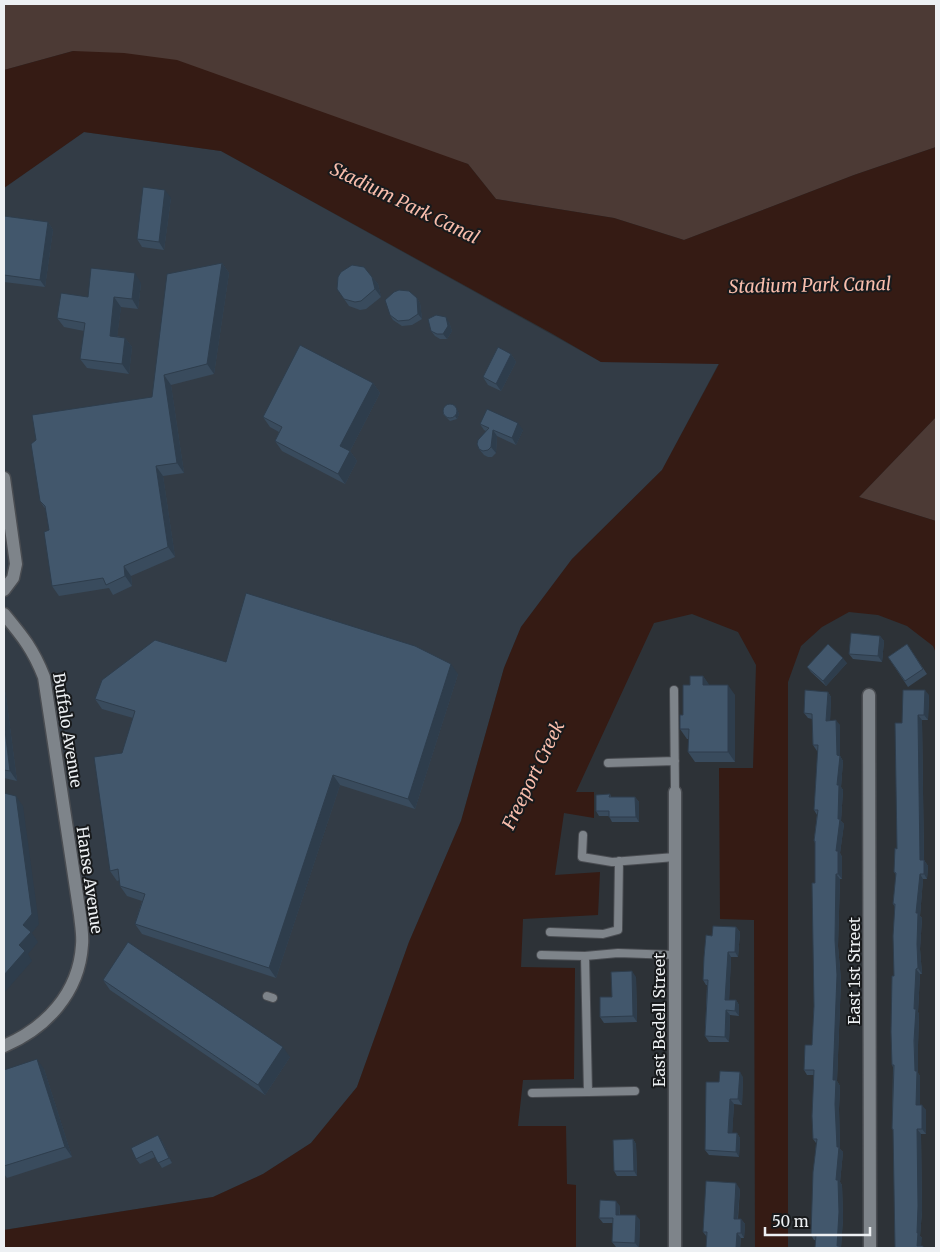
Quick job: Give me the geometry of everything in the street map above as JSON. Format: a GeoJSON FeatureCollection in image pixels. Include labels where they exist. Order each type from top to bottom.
{"type":"FeatureCollection","features":[{"type":"Feature","properties":{"kind":"street"},"geometry":{"type":"LineString","coordinates":[[4,478],[16,564],[13,578],[4,590]]}},
{"type":"Feature","properties":{"kind":"street","name":"Buffalo Avenue"},"geometry":{"type":"LineString","coordinates":[[4,614],[27,641],[37,658],[44,677],[63,804]]}},
{"type":"Feature","properties":{"kind":"street","name":"East 1st Street"},"geometry":{"type":"LineString","coordinates":[[869,695],[870,1248]]}},
{"type":"Feature","properties":{"kind":"street","name":"East Bedell Street"},"geometry":{"type":"LineString","coordinates":[[675,792],[675,1248]]}},
{"type":"Feature","properties":{"kind":"street","name":"Hanse Avenue"},"geometry":{"type":"LineString","coordinates":[[4,1046],[16,1041],[43,1024],[64,1001],[75,978],[81,959],[80,915],[63,804]]}},
{"type":"Feature","properties":{"kind":"lane"},"geometry":{"type":"LineString","coordinates":[[674,690],[675,792]]}},
{"type":"Feature","properties":{"kind":"lane"},"geometry":{"type":"LineString","coordinates":[[608,763],[675,761]]}},
{"type":"Feature","properties":{"kind":"lane"},"geometry":{"type":"LineString","coordinates":[[583,835],[582,857],[612,862],[675,857]]}},
{"type":"Feature","properties":{"kind":"lane"},"geometry":{"type":"LineString","coordinates":[[550,932],[603,934],[618,930],[619,861]]}},
{"type":"Feature","properties":{"kind":"lane"},"geometry":{"type":"LineString","coordinates":[[541,956],[585,956],[618,953],[675,955]]}},
{"type":"Feature","properties":{"kind":"lane"},"geometry":{"type":"LineString","coordinates":[[585,956],[588,1092]]}},
{"type":"Feature","properties":{"kind":"lane"},"geometry":{"type":"LineString","coordinates":[[532,1093],[635,1091]]}},
{"type":"Feature","properties":{"kind":"shaded area"},"geometry":{"type":"Polygon","coordinates":[[[4,4],[936,4],[936,147],[854,175],[684,240],[614,218],[496,199],[468,164],[73,51],[4,70],[4,4]]]}},
{"type":"Feature","properties":{"kind":"shaded area"},"geometry":{"type":"Polygon","coordinates":[[[84,132],[221,151],[601,362],[719,363],[662,470],[572,559],[521,627],[504,668],[461,821],[409,942],[357,1087],[311,1143],[263,1174],[213,1197],[4,1230],[4,188],[84,132]]]}},
{"type":"Feature","properties":{"kind":"shaded area"},"geometry":{"type":"Polygon","coordinates":[[[936,417],[936,521],[859,497],[936,417]]]}},
{"type":"Feature","properties":{"kind":"water"},"geometry":{"type":"Polygon","coordinates":[[[73,51],[124,53],[177,60],[468,164],[496,199],[614,218],[684,240],[854,175],[936,147],[936,417],[859,497],[936,521],[936,653],[933,646],[907,626],[878,615],[849,612],[822,627],[801,646],[788,682],[788,1248],[755,1248],[754,920],[720,919],[719,768],[753,768],[756,665],[738,632],[692,614],[654,623],[576,792],[594,792],[594,818],[564,813],[555,875],[600,872],[598,915],[523,919],[521,967],[575,968],[574,1079],[523,1080],[518,1126],[566,1126],[567,1184],[576,1185],[576,1248],[4,1248],[4,1230],[213,1197],[263,1174],[311,1143],[357,1087],[409,942],[461,821],[504,668],[521,627],[572,559],[662,470],[719,364],[601,362],[221,151],[84,132],[4,188],[4,70],[73,51]]]}},
{"type":"Feature","properties":{"kind":"building"},"geometry":{"type":"Polygon","coordinates":[[[143,187],[165,190],[159,242],[137,239],[143,187]]]}},
{"type":"Feature","properties":{"kind":"building"},"geometry":{"type":"Polygon","coordinates":[[[4,216],[48,222],[40,280],[4,275],[4,216]]]}},
{"type":"Feature","properties":{"kind":"building"},"geometry":{"type":"Polygon","coordinates":[[[222,263],[207,364],[164,375],[177,463],[156,466],[168,547],[124,566],[125,576],[106,585],[103,578],[52,586],[44,532],[49,530],[45,506],[40,501],[31,444],[36,440],[32,415],[152,397],[167,274],[222,263]]]}},
{"type":"Feature","properties":{"kind":"building"},"geometry":{"type":"Polygon","coordinates":[[[352,265],[364,267],[372,277],[375,289],[361,301],[355,302],[344,299],[337,289],[338,277],[341,272],[352,265]]]}},
{"type":"Feature","properties":{"kind":"building"},"geometry":{"type":"Polygon","coordinates":[[[91,268],[135,273],[132,299],[114,297],[110,336],[125,338],[122,364],[80,359],[85,323],[57,318],[61,293],[88,297],[91,268]]]}},
{"type":"Feature","properties":{"kind":"building"},"geometry":{"type":"Polygon","coordinates":[[[399,290],[409,291],[417,298],[418,314],[409,320],[398,321],[390,315],[385,300],[399,290]]]}},
{"type":"Feature","properties":{"kind":"building"},"geometry":{"type":"Polygon","coordinates":[[[436,315],[446,317],[448,326],[443,334],[431,331],[428,319],[436,315]]]}},
{"type":"Feature","properties":{"kind":"building"},"geometry":{"type":"Polygon","coordinates":[[[300,345],[373,383],[340,446],[350,451],[338,474],[275,441],[282,427],[263,417],[300,345]]]}},
{"type":"Feature","properties":{"kind":"building"},"geometry":{"type":"Polygon","coordinates":[[[498,347],[511,354],[496,384],[483,377],[498,347]]]}},
{"type":"Feature","properties":{"kind":"building"},"geometry":{"type":"Polygon","coordinates":[[[447,404],[453,404],[457,411],[453,418],[447,418],[443,414],[443,408],[447,404]]]}},
{"type":"Feature","properties":{"kind":"building"},"geometry":{"type":"Polygon","coordinates":[[[487,409],[518,423],[512,438],[493,430],[491,447],[483,451],[479,449],[477,444],[478,440],[489,428],[480,424],[487,409]]]}},
{"type":"Feature","properties":{"kind":"building"},"geometry":{"type":"Polygon","coordinates":[[[246,593],[415,646],[451,664],[408,799],[333,775],[269,968],[135,924],[145,894],[120,886],[118,869],[110,871],[94,757],[122,753],[135,711],[95,699],[102,680],[155,640],[226,662],[246,593]]]}},
{"type":"Feature","properties":{"kind":"building"},"geometry":{"type":"Polygon","coordinates":[[[851,633],[880,636],[878,656],[849,654],[851,633]]]}},
{"type":"Feature","properties":{"kind":"building"},"geometry":{"type":"Polygon","coordinates":[[[828,644],[843,658],[823,681],[807,667],[828,644]]]}},
{"type":"Feature","properties":{"kind":"building"},"geometry":{"type":"Polygon","coordinates":[[[907,644],[923,669],[905,681],[888,657],[907,644]]]}},
{"type":"Feature","properties":{"kind":"building"},"geometry":{"type":"Polygon","coordinates":[[[690,676],[703,676],[703,685],[728,685],[728,752],[688,752],[689,729],[680,729],[680,715],[683,715],[683,685],[690,685],[690,676]]]}},
{"type":"Feature","properties":{"kind":"building"},"geometry":{"type":"Polygon","coordinates":[[[805,690],[828,692],[826,721],[836,720],[837,755],[840,756],[837,785],[839,785],[838,819],[840,819],[836,851],[838,851],[835,940],[837,975],[833,1080],[836,1080],[835,1104],[837,1147],[839,1147],[836,1180],[838,1180],[837,1246],[839,1248],[815,1248],[816,1235],[811,1235],[813,1172],[817,1139],[813,1139],[812,1116],[814,1070],[804,1070],[805,1045],[812,1045],[814,1006],[812,883],[815,883],[814,841],[818,810],[814,810],[818,745],[813,745],[812,714],[804,713],[805,690]]]}},
{"type":"Feature","properties":{"kind":"building"},"geometry":{"type":"Polygon","coordinates":[[[903,690],[925,690],[924,715],[918,715],[920,860],[924,860],[924,874],[920,874],[916,913],[918,913],[918,968],[916,969],[914,1009],[916,1009],[914,1041],[915,1071],[917,1071],[916,1105],[922,1105],[922,1129],[917,1129],[917,1246],[923,1246],[923,1248],[895,1248],[892,1129],[894,1065],[892,1065],[891,1032],[892,976],[894,976],[893,936],[895,904],[893,904],[896,873],[894,872],[895,848],[897,849],[895,723],[902,723],[903,690]]]}},
{"type":"Feature","properties":{"kind":"building"},"geometry":{"type":"Polygon","coordinates":[[[4,722],[10,771],[4,770],[4,722]]]}},
{"type":"Feature","properties":{"kind":"building"},"geometry":{"type":"Polygon","coordinates":[[[4,793],[16,796],[32,914],[23,925],[31,932],[19,945],[25,951],[4,975],[4,793]]]}},
{"type":"Feature","properties":{"kind":"building"},"geometry":{"type":"Polygon","coordinates":[[[610,794],[609,797],[635,797],[636,817],[609,817],[609,811],[596,811],[596,795],[610,794]]]}},
{"type":"Feature","properties":{"kind":"building"},"geometry":{"type":"Polygon","coordinates":[[[713,926],[736,927],[735,952],[728,952],[725,1000],[736,1000],[735,1011],[726,1010],[725,1037],[705,1036],[708,980],[703,980],[704,957],[706,935],[712,936],[713,926]]]}},
{"type":"Feature","properties":{"kind":"building"},"geometry":{"type":"Polygon","coordinates":[[[128,942],[283,1047],[258,1085],[103,980],[128,942]]]}},
{"type":"Feature","properties":{"kind":"building"},"geometry":{"type":"Polygon","coordinates":[[[632,971],[633,1016],[600,1017],[600,997],[612,997],[611,972],[632,971]]]}},
{"type":"Feature","properties":{"kind":"building"},"geometry":{"type":"Polygon","coordinates":[[[37,1059],[65,1147],[4,1166],[4,1070],[37,1059]]]}},
{"type":"Feature","properties":{"kind":"building"},"geometry":{"type":"Polygon","coordinates":[[[720,1071],[740,1072],[738,1099],[730,1099],[728,1133],[737,1133],[736,1152],[705,1150],[706,1082],[719,1082],[720,1071]]]}},
{"type":"Feature","properties":{"kind":"building"},"geometry":{"type":"Polygon","coordinates":[[[158,1135],[169,1158],[158,1163],[152,1151],[136,1159],[131,1148],[158,1135]]]}},
{"type":"Feature","properties":{"kind":"building"},"geometry":{"type":"Polygon","coordinates":[[[633,1139],[634,1171],[614,1171],[613,1140],[633,1139]]]}},
{"type":"Feature","properties":{"kind":"building"},"geometry":{"type":"Polygon","coordinates":[[[706,1181],[736,1183],[734,1219],[741,1219],[741,1233],[737,1233],[736,1248],[706,1248],[707,1232],[703,1232],[706,1181]]]}},
{"type":"Feature","properties":{"kind":"building"},"geometry":{"type":"Polygon","coordinates":[[[600,1200],[616,1201],[616,1215],[636,1215],[635,1243],[612,1242],[613,1218],[599,1218],[600,1200]]]}},
{"type":"Feature","properties":{"kind":"water label","name":"Stadium Park Canal"},"geometry":{"type":"Point","coordinates":[405,203]}},
{"type":"Feature","properties":{"kind":"water label","name":"Stadium Park Canal"},"geometry":{"type":"Point","coordinates":[810,285]}},
{"type":"Feature","properties":{"kind":"water label","name":"Freeport Creek"},"geometry":{"type":"Point","coordinates":[533,775]}}]}
